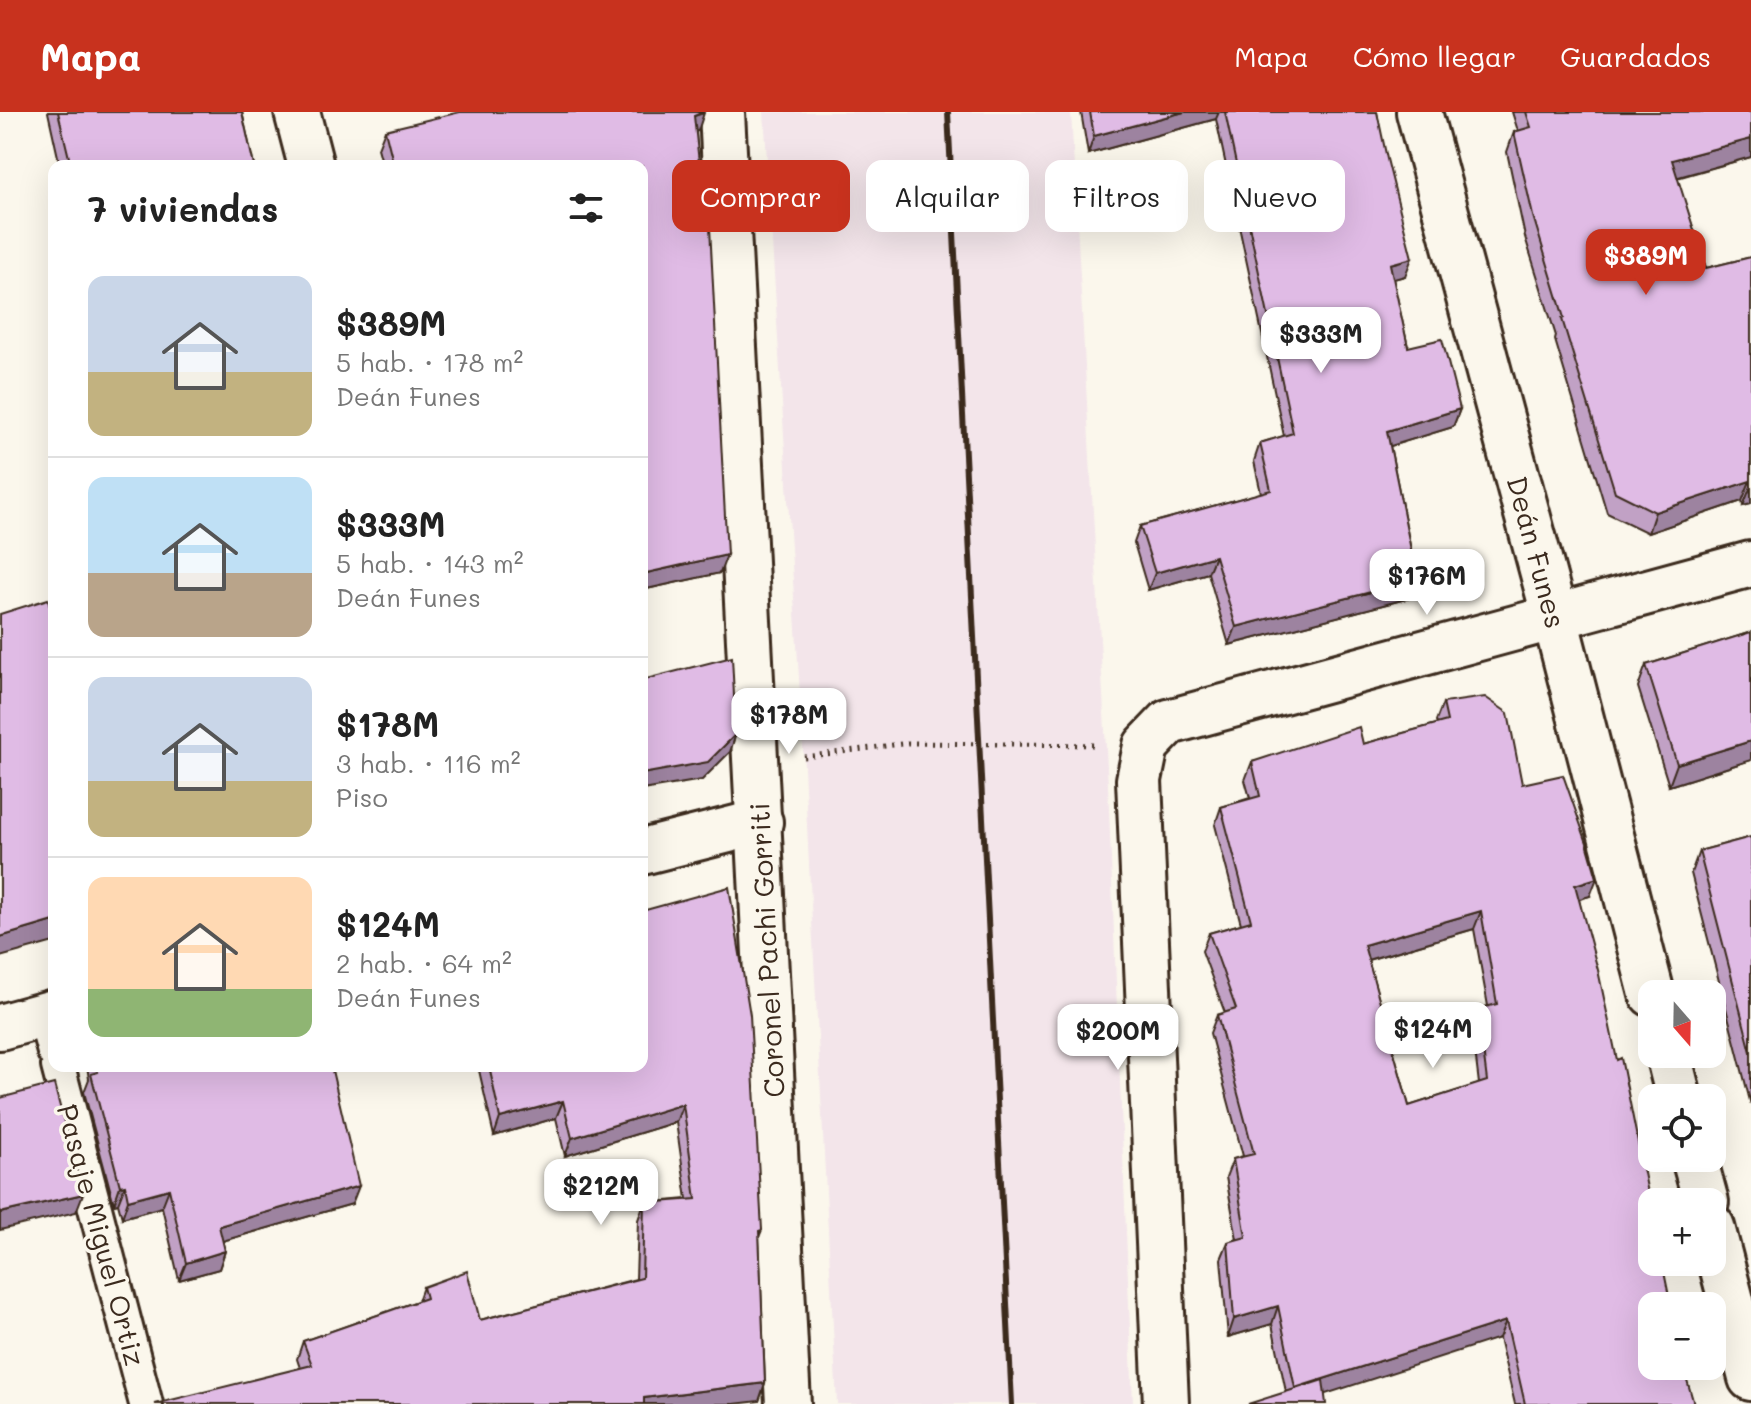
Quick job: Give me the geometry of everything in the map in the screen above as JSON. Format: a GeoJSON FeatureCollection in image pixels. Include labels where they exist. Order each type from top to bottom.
{"type":"FeatureCollection","features":[{"type":"Feature","properties":{"kind":"street"},"geometry":{"type":"LineString","coordinates":[[297,112],[309,160]]}},
{"type":"Feature","properties":{"kind":"street","name":"Coronel Pachi Gorriti"},"geometry":{"type":"LineString","coordinates":[[722,112],[788,1404]]}},
{"type":"Feature","properties":{"kind":"street","name":"Deán Funes"},"geometry":{"type":"LineString","coordinates":[[1419,112],[1648,980]]}},
{"type":"Feature","properties":{"kind":"street"},"geometry":{"type":"LineString","coordinates":[[1166,1404],[1139,780],[1146,746],[1169,722],[1751,564]]}},
{"type":"Feature","properties":{"kind":"street"},"geometry":{"type":"LineString","coordinates":[[648,850],[760,822]]}},
{"type":"Feature","properties":{"kind":"street"},"geometry":{"type":"LineString","coordinates":[[0,1027],[48,1026]]}},
{"type":"Feature","properties":{"kind":"street"},"geometry":{"type":"LineString","coordinates":[[1725,1276],[1751,1378]]}},
{"type":"Feature","properties":{"kind":"lane","name":"Pasaje Miguel Ortiz"},"geometry":{"type":"LineString","coordinates":[[60,1072],[146,1404]]}},
{"type":"Feature","properties":{"kind":"path"},"geometry":{"type":"LineString","coordinates":[[756,763],[908,743],[1146,746]]}},
{"type":"Feature","properties":{"kind":"shaded area"},"geometry":{"type":"Polygon","coordinates":[[[764,112],[1071,112],[1074,160],[1045,160],[1045,232],[1078,232],[1108,785],[1133,1404],[837,1404],[801,710],[771,232],[850,232],[850,160],[767,160],[764,112]]]}},
{"type":"Feature","properties":{"kind":"building"},"geometry":{"type":"Polygon","coordinates":[[[58,112],[242,112],[253,160],[70,160],[58,112]]]}},
{"type":"Feature","properties":{"kind":"building"},"geometry":{"type":"Polygon","coordinates":[[[460,112],[704,112],[694,116],[699,160],[672,160],[672,232],[710,232],[727,555],[648,573],[648,160],[392,160],[385,130],[460,112]]]}},
{"type":"Feature","properties":{"kind":"building"},"geometry":{"type":"Polygon","coordinates":[[[1090,112],[1184,112],[1094,136],[1090,112]]]}},
{"type":"Feature","properties":{"kind":"building"},"geometry":{"type":"Polygon","coordinates":[[[1225,112],[1377,112],[1412,258],[1390,264],[1408,347],[1442,339],[1460,409],[1387,431],[1417,580],[1236,627],[1215,556],[1155,573],[1140,526],[1271,490],[1260,443],[1293,433],[1250,232],[1345,232],[1345,160],[1235,160],[1225,112]]]}},
{"type":"Feature","properties":{"kind":"building"},"geometry":{"type":"Polygon","coordinates":[[[1526,112],[1751,112],[1751,139],[1672,160],[1706,268],[1751,257],[1751,486],[1750,481],[1655,512],[1615,492],[1533,216],[1514,132],[1531,127],[1526,112]]]}},
{"type":"Feature","properties":{"kind":"building"},"geometry":{"type":"Polygon","coordinates":[[[48,599],[48,923],[0,937],[0,614],[48,599]]]}},
{"type":"Feature","properties":{"kind":"building"},"geometry":{"type":"Polygon","coordinates":[[[1751,632],[1751,741],[1677,764],[1646,665],[1751,632]]]}},
{"type":"Feature","properties":{"kind":"building"},"geometry":{"type":"Polygon","coordinates":[[[732,657],[736,734],[708,762],[648,773],[648,678],[732,657]]]}},
{"type":"Feature","properties":{"kind":"building"},"geometry":{"type":"Polygon","coordinates":[[[1485,697],[1508,713],[1522,784],[1563,775],[1597,878],[1575,885],[1598,970],[1617,1060],[1621,1058],[1638,1143],[1638,1172],[1644,1172],[1647,1188],[1638,1188],[1638,1276],[1665,1276],[1668,1292],[1638,1292],[1638,1380],[1687,1380],[1694,1404],[1525,1404],[1506,1321],[1295,1388],[1278,1306],[1234,1319],[1228,1242],[1246,1237],[1233,1159],[1254,1154],[1217,1015],[1236,1009],[1209,933],[1251,921],[1221,807],[1260,796],[1252,762],[1359,727],[1363,744],[1447,721],[1443,703],[1485,697]],[[1481,911],[1364,945],[1409,1106],[1487,1081],[1478,1009],[1497,1004],[1481,911]]]}},
{"type":"Feature","properties":{"kind":"building"},"geometry":{"type":"Polygon","coordinates":[[[1751,837],[1751,1052],[1699,851],[1751,837]]]}},
{"type":"Feature","properties":{"kind":"building"},"geometry":{"type":"Polygon","coordinates":[[[729,887],[750,1015],[762,1230],[759,1231],[765,1383],[644,1398],[644,1404],[155,1404],[312,1365],[303,1341],[426,1298],[423,1287],[467,1271],[480,1320],[642,1278],[644,1203],[696,1199],[683,1104],[572,1138],[563,1101],[500,1118],[490,1072],[648,1072],[648,909],[729,887]]]}},
{"type":"Feature","properties":{"kind":"building"},"geometry":{"type":"Polygon","coordinates":[[[332,1072],[359,1186],[219,1226],[225,1251],[186,1263],[169,1189],[128,1200],[125,1185],[120,1186],[91,1074],[332,1072]]]}},
{"type":"Feature","properties":{"kind":"building"},"geometry":{"type":"Polygon","coordinates":[[[54,1084],[83,1194],[0,1213],[0,1098],[54,1084]]]}},
{"type":"Feature","properties":{"kind":"building"},"geometry":{"type":"Polygon","coordinates":[[[1323,1380],[1326,1404],[1248,1404],[1323,1380]]]}},
{"type":"Feature","properties":{"kind":"railway"},"geometry":{"type":"LineString","coordinates":[[948,112],[1012,1404]]}}]}
